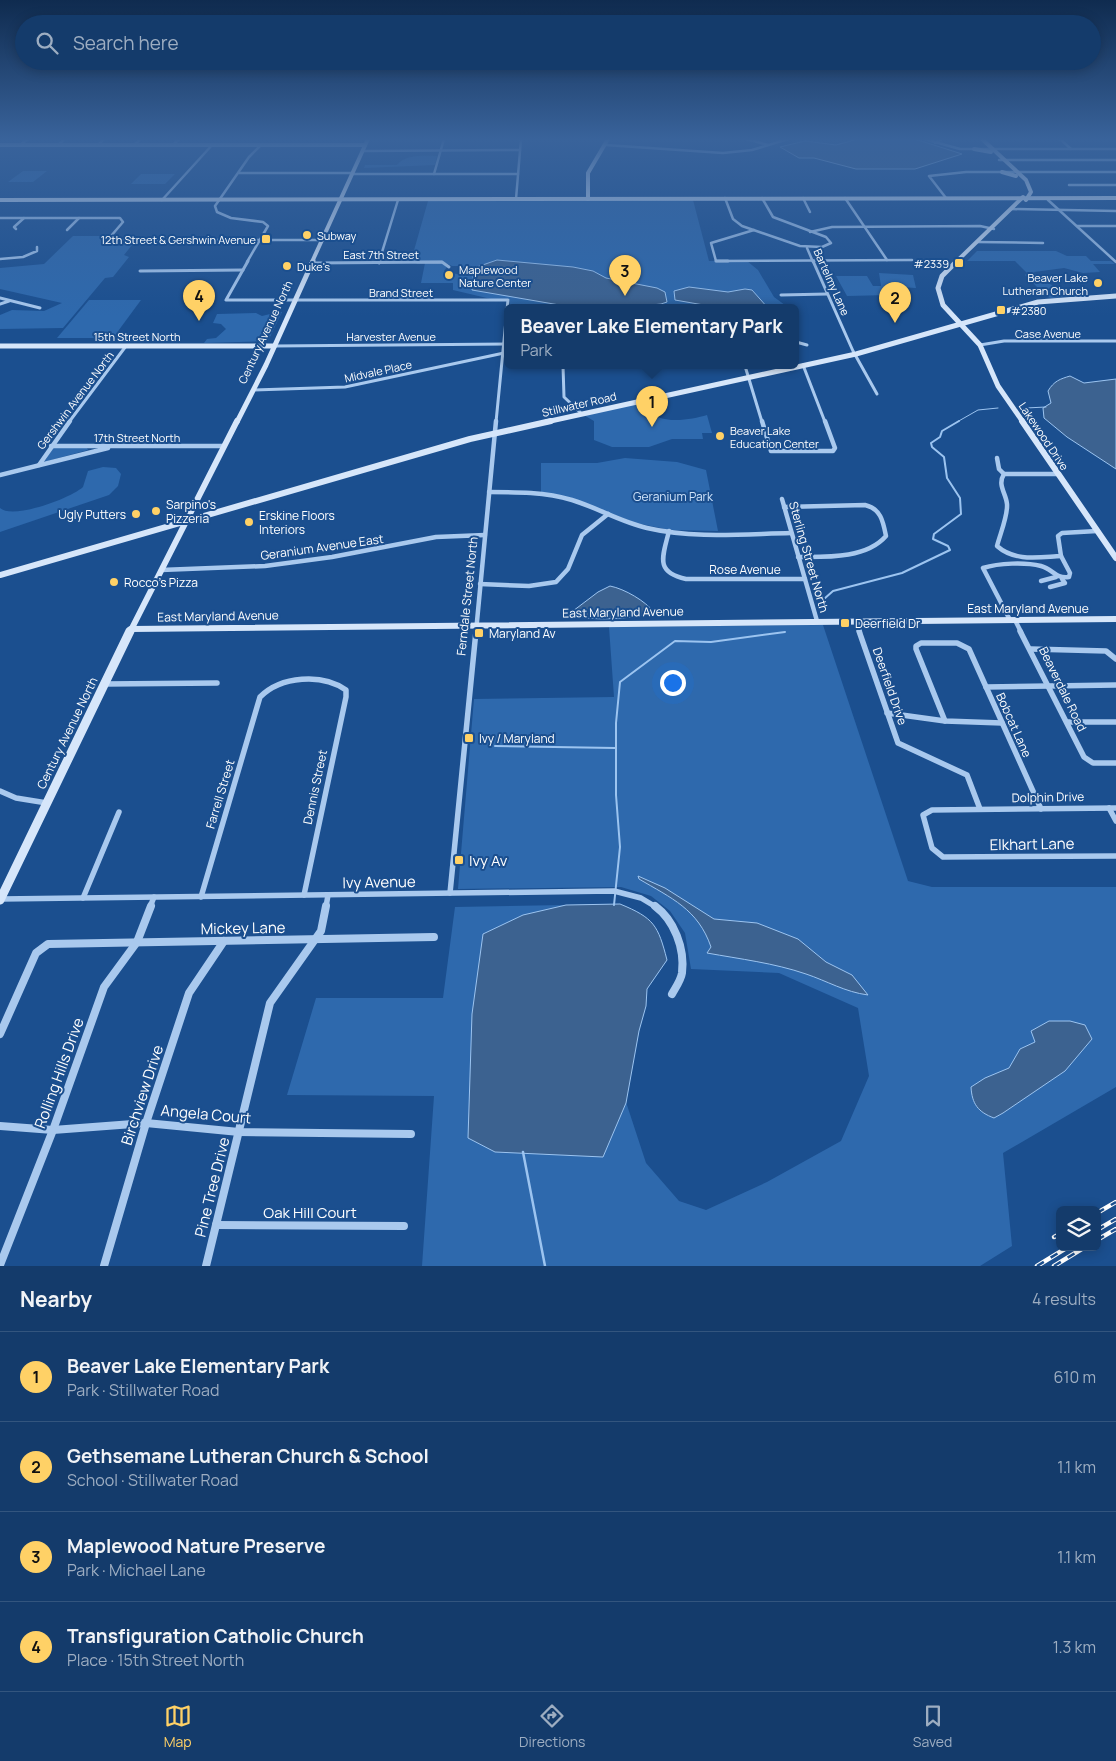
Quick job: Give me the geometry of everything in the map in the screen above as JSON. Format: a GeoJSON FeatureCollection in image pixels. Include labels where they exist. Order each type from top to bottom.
{"type":"FeatureCollection","features":[{"type":"Feature","properties":{"kind":"main road"},"geometry":{"type":"LineString","coordinates":[[0,200],[714,198]]}},
{"type":"Feature","properties":{"kind":"main road"},"geometry":{"type":"LineString","coordinates":[[1003,198],[1018,202]]}},
{"type":"Feature","properties":{"kind":"main road"},"geometry":{"type":"LineString","coordinates":[[961,324],[952,316],[939,295],[939,282],[948,269],[1022,198]]}},
{"type":"Feature","properties":{"kind":"main road"},"geometry":{"type":"LineString","coordinates":[[992,228],[1016,210],[1028,198]]}},
{"type":"Feature","properties":{"kind":"main road"},"geometry":{"type":"LineString","coordinates":[[1030,198],[1111,198]]}},
{"type":"Feature","properties":{"kind":"main road","name":"Century Avenue North"},"geometry":{"type":"LineString","coordinates":[[0,900],[131,629],[253,390],[339,200]]}},
{"type":"Feature","properties":{"kind":"main road","name":"Stillwater Road"},"geometry":{"type":"LineString","coordinates":[[799,366],[856,354],[1048,300],[1116,296]]}},
{"type":"Feature","properties":{"kind":"main road"},"geometry":{"type":"LineString","coordinates":[[952,316],[978,320]]}},
{"type":"Feature","properties":{"kind":"main road"},"geometry":{"type":"LineString","coordinates":[[943,329],[951,323],[952,316]]}},
{"type":"Feature","properties":{"kind":"main road","name":"Lakewood Drive"},"geometry":{"type":"LineString","coordinates":[[961,324],[980,345],[998,386],[1116,558]]}},
{"type":"Feature","properties":{"kind":"main road"},"geometry":{"type":"LineString","coordinates":[[936,331],[958,330],[974,337]]}},
{"type":"Feature","properties":{"kind":"main road","name":"15th Street North"},"geometry":{"type":"LineString","coordinates":[[0,346],[274,346]]}},
{"type":"Feature","properties":{"kind":"main road","name":"Stillwater Road"},"geometry":{"type":"LineString","coordinates":[[0,575],[424,452],[496,433],[787,369]]}},
{"type":"Feature","properties":{"kind":"main road"},"geometry":{"type":"LineString","coordinates":[[195,502],[199,512],[215,513]]}},
{"type":"Feature","properties":{"kind":"main road"},"geometry":{"type":"LineString","coordinates":[[149,532],[172,532],[176,541]]}},
{"type":"Feature","properties":{"kind":"main road","name":"East Maryland Avenue"},"geometry":{"type":"LineString","coordinates":[[131,629],[1116,619]]}},
{"type":"Feature","properties":{"kind":"street"},"geometry":{"type":"LineString","coordinates":[[725,198],[733,219],[754,230],[807,248]]}},
{"type":"Feature","properties":{"kind":"street","name":"Bartelmy Lane"},"geometry":{"type":"LineString","coordinates":[[762,198],[773,217],[828,238],[831,242],[823,247],[807,248],[827,294],[877,394]]}},
{"type":"Feature","properties":{"kind":"street"},"geometry":{"type":"LineString","coordinates":[[803,198],[810,212]]}},
{"type":"Feature","properties":{"kind":"street"},"geometry":{"type":"LineString","coordinates":[[844,198],[887,260]]}},
{"type":"Feature","properties":{"kind":"street"},"geometry":{"type":"LineString","coordinates":[[1048,199],[1115,260]]}},
{"type":"Feature","properties":{"kind":"street"},"geometry":{"type":"LineString","coordinates":[[140,271],[243,270],[267,230],[267,223],[230,218],[217,212],[215,206],[220,200]]}},
{"type":"Feature","properties":{"kind":"street"},"geometry":{"type":"LineString","coordinates":[[379,263],[398,200]]}},
{"type":"Feature","properties":{"kind":"street"},"geometry":{"type":"LineString","coordinates":[[1011,209],[1061,212],[1116,212]]}},
{"type":"Feature","properties":{"kind":"street"},"geometry":{"type":"LineString","coordinates":[[0,218],[110,218],[123,220],[110,238],[119,240],[227,242],[320,240]]}},
{"type":"Feature","properties":{"kind":"street"},"geometry":{"type":"LineString","coordinates":[[16,229],[14,227],[24,218]]}},
{"type":"Feature","properties":{"kind":"street"},"geometry":{"type":"LineString","coordinates":[[67,230],[79,218]]}},
{"type":"Feature","properties":{"kind":"street"},"geometry":{"type":"LineString","coordinates":[[1077,226],[1116,226]]}},
{"type":"Feature","properties":{"kind":"street"},"geometry":{"type":"LineString","coordinates":[[810,232],[828,227],[992,228]]}},
{"type":"Feature","properties":{"kind":"street"},"geometry":{"type":"LineString","coordinates":[[754,230],[712,243],[716,261],[912,260]]}},
{"type":"Feature","properties":{"kind":"street"},"geometry":{"type":"LineString","coordinates":[[979,240],[1043,243]]}},
{"type":"Feature","properties":{"kind":"street"},"geometry":{"type":"LineString","coordinates":[[0,259],[30,256],[37,251],[38,247]]}},
{"type":"Feature","properties":{"kind":"street","name":"East 7th Street"},"geometry":{"type":"LineString","coordinates":[[311,263],[442,262],[449,267]]}},
{"type":"Feature","properties":{"kind":"street","name":"Brand Street"},"geometry":{"type":"LineString","coordinates":[[243,270],[226,300],[294,302],[508,300]]}},
{"type":"Feature","properties":{"kind":"street"},"geometry":{"type":"LineString","coordinates":[[781,294],[827,294]]}},
{"type":"Feature","properties":{"kind":"street"},"geometry":{"type":"LineString","coordinates":[[0,298],[25,302],[40,308]]}},
{"type":"Feature","properties":{"kind":"street"},"geometry":{"type":"LineString","coordinates":[[0,304],[9,300]]}},
{"type":"Feature","properties":{"kind":"street","name":"Ferndale Street North"},"geometry":{"type":"LineString","coordinates":[[508,300],[508,304]]}},
{"type":"Feature","properties":{"kind":"street","name":"Case Avenue"},"geometry":{"type":"LineString","coordinates":[[980,345],[1004,341],[1116,341]]}},
{"type":"Feature","properties":{"kind":"street"},"geometry":{"type":"LineString","coordinates":[[799,343],[807,344]]}},
{"type":"Feature","properties":{"kind":"street","name":"Harvester Avenue"},"geometry":{"type":"LineString","coordinates":[[274,346],[504,344]]}},
{"type":"Feature","properties":{"kind":"street","name":"Gershwin Avenue North"},"geometry":{"type":"LineString","coordinates":[[40,465],[39,461],[126,346]]}},
{"type":"Feature","properties":{"kind":"street","name":"Ferndale Street North"},"geometry":{"type":"LineString","coordinates":[[450,893],[475,625],[504,353]]}},
{"type":"Feature","properties":{"kind":"street","name":"Midvale Place"},"geometry":{"type":"LineString","coordinates":[[253,390],[346,387],[504,353]]}},
{"type":"Feature","properties":{"kind":"street"},"geometry":{"type":"LineString","coordinates":[[746,369],[771,451],[833,451],[835,448],[804,365]]}},
{"type":"Feature","properties":{"kind":"street"},"geometry":{"type":"LineString","coordinates":[[563,369],[564,397],[582,414]]}},
{"type":"Feature","properties":{"kind":"street","name":"17th Street North"},"geometry":{"type":"LineString","coordinates":[[51,446],[224,446]]}},
{"type":"Feature","properties":{"kind":"street"},"geometry":{"type":"LineString","coordinates":[[0,475],[115,446]]}},
{"type":"Feature","properties":{"kind":"street"},"geometry":{"type":"LineString","coordinates":[[997,458],[999,469],[1004,474],[1058,474]]}},
{"type":"Feature","properties":{"kind":"street"},"geometry":{"type":"LineString","coordinates":[[1004,474],[1001,487],[1007,504],[998,546],[1007,554],[1017,556],[1061,556]]}},
{"type":"Feature","properties":{"kind":"street"},"geometry":{"type":"LineString","coordinates":[[489,492],[526,492],[558,496],[635,525],[669,531],[791,533]]}},
{"type":"Feature","properties":{"kind":"street","name":"Sterling Street North"},"geometry":{"type":"LineString","coordinates":[[782,499],[817,621]]}},
{"type":"Feature","properties":{"kind":"street"},"geometry":{"type":"LineString","coordinates":[[784,508],[865,505],[881,512],[886,536],[881,542],[843,556],[798,557]]}},
{"type":"Feature","properties":{"kind":"street"},"geometry":{"type":"LineString","coordinates":[[480,584],[542,584],[558,581],[565,575],[583,535],[608,514]]}},
{"type":"Feature","properties":{"kind":"street","name":"Rose Avenue"},"geometry":{"type":"LineString","coordinates":[[669,531],[662,567],[670,575],[686,579],[805,579]]}},
{"type":"Feature","properties":{"kind":"street"},"geometry":{"type":"LineString","coordinates":[[1041,581],[1069,577],[1070,574],[1061,556],[1058,536],[1062,533],[1097,531]]}},
{"type":"Feature","properties":{"kind":"street","name":"Geranium Avenue East"},"geometry":{"type":"LineString","coordinates":[[159,573],[277,564],[361,553],[430,538],[485,535]]}},
{"type":"Feature","properties":{"kind":"street","name":"Beaverdale Road"},"geometry":{"type":"LineString","coordinates":[[1059,578],[1040,566],[985,566],[983,570],[1031,649],[1084,757],[1096,763],[1116,763]]}},
{"type":"Feature","properties":{"kind":"street"},"geometry":{"type":"LineString","coordinates":[[1050,587],[1065,583],[1059,578]]}},
{"type":"Feature","properties":{"kind":"street","name":"Deerfield Drive"},"geometry":{"type":"LineString","coordinates":[[856,621],[898,742],[967,775],[980,809]]}},
{"type":"Feature","properties":{"kind":"street","name":"Bobcat Lane"},"geometry":{"type":"LineString","coordinates":[[945,721],[916,646],[924,642],[955,642],[969,649],[1041,809]]}},
{"type":"Feature","properties":{"kind":"street"},"geometry":{"type":"LineString","coordinates":[[1031,649],[1106,651],[1116,658]]}},
{"type":"Feature","properties":{"kind":"street","name":"Farrell Street"},"geometry":{"type":"LineString","coordinates":[[201,897],[260,698],[267,689],[283,682],[329,681],[342,686]]}},
{"type":"Feature","properties":{"kind":"street"},"geometry":{"type":"LineString","coordinates":[[104,684],[217,683]]}},
{"type":"Feature","properties":{"kind":"street"},"geometry":{"type":"LineString","coordinates":[[986,687],[1116,685]]}},
{"type":"Feature","properties":{"kind":"street","name":"Dennis Street"},"geometry":{"type":"LineString","coordinates":[[304,895],[346,697],[346,690],[342,686]]}},
{"type":"Feature","properties":{"kind":"street"},"geometry":{"type":"LineString","coordinates":[[887,713],[945,721],[1002,723]]}},
{"type":"Feature","properties":{"kind":"street"},"geometry":{"type":"LineString","coordinates":[[1067,722],[1116,722]]}},
{"type":"Feature","properties":{"kind":"street"},"geometry":{"type":"LineString","coordinates":[[0,791],[16,798],[47,803]]}},
{"type":"Feature","properties":{"kind":"street"},"geometry":{"type":"LineString","coordinates":[[1113,808],[1116,821]]}},
{"type":"Feature","properties":{"kind":"street","name":"Dolphin Drive"},"geometry":{"type":"LineString","coordinates":[[980,809],[1113,808]]}},
{"type":"Feature","properties":{"kind":"street","name":"Elkhart Lane"},"geometry":{"type":"LineString","coordinates":[[980,809],[932,810],[924,812],[923,819],[932,848],[938,854],[949,858],[1116,856]]}},
{"type":"Feature","properties":{"kind":"street"},"geometry":{"type":"LineString","coordinates":[[83,898],[119,812]]}},
{"type":"Feature","properties":{"kind":"street","name":"Ivy Avenue"},"geometry":{"type":"LineString","coordinates":[[0,900],[614,891],[645,899],[663,912],[678,936],[682,974],[672,994]]}},
{"type":"Feature","properties":{"kind":"street","name":"Pine Tree Drive"},"geometry":{"type":"LineString","coordinates":[[206,1266],[270,1002],[313,939],[321,931],[328,895]]}},
{"type":"Feature","properties":{"kind":"street","name":"Rolling Hills Drive"},"geometry":{"type":"LineString","coordinates":[[0,1264],[53,1130],[104,987],[137,942],[154,897]]}},
{"type":"Feature","properties":{"kind":"street","name":"Mickey Lane"},"geometry":{"type":"LineString","coordinates":[[0,1034],[36,953],[44,945],[53,943],[434,937]]}},
{"type":"Feature","properties":{"kind":"street","name":"Birchview Drive"},"geometry":{"type":"LineString","coordinates":[[104,1266],[146,1123],[189,994],[224,941]]}},
{"type":"Feature","properties":{"kind":"street","name":"Angela Court"},"geometry":{"type":"LineString","coordinates":[[0,1126],[53,1130],[146,1123],[239,1132],[411,1134]]}},
{"type":"Feature","properties":{"kind":"street","name":"Oak Hill Court"},"geometry":{"type":"LineString","coordinates":[[216,1225],[404,1226]]}},
{"type":"Feature","properties":{"kind":"green space"},"geometry":{"type":"Polygon","coordinates":[[[693,200],[709,261],[747,261],[758,270],[774,297],[784,304],[510,304],[510,300],[491,299],[453,290],[453,283],[421,283],[425,263],[442,263],[447,267],[444,271],[465,276],[467,274],[462,266],[452,266],[441,261],[411,261],[428,201],[693,200]]]}},
{"type":"Feature","properties":{"kind":"green space"},"geometry":{"type":"Polygon","coordinates":[[[73,236],[106,236],[109,241],[130,242],[132,245],[124,255],[129,257],[113,277],[105,278],[63,328],[0,329],[0,315],[12,310],[44,311],[62,303],[0,289],[0,268],[44,264],[73,236]]]}},
{"type":"Feature","properties":{"kind":"green space"},"geometry":{"type":"Polygon","coordinates":[[[977,251],[1056,251],[1067,256],[1086,256],[1091,261],[1111,261],[1115,264],[1093,264],[1100,272],[1083,273],[1064,268],[1034,272],[1039,279],[1076,296],[1051,298],[1047,297],[1025,275],[1027,273],[1015,261],[967,261],[977,251]]]}},
{"type":"Feature","properties":{"kind":"green space"},"geometry":{"type":"Polygon","coordinates":[[[879,273],[913,275],[916,288],[884,286],[889,295],[847,296],[836,276],[867,276],[873,286],[881,286],[879,273]]]}},
{"type":"Feature","properties":{"kind":"green space"},"geometry":{"type":"Polygon","coordinates":[[[89,300],[141,300],[113,338],[57,338],[89,300]]]}},
{"type":"Feature","properties":{"kind":"green space"},"geometry":{"type":"Polygon","coordinates":[[[282,312],[268,341],[204,343],[207,339],[216,338],[226,329],[221,324],[213,323],[217,314],[256,313],[262,316],[282,312]]]}},
{"type":"Feature","properties":{"kind":"green space"},"geometry":{"type":"Polygon","coordinates":[[[639,401],[655,415],[664,419],[683,420],[707,415],[712,433],[702,433],[703,439],[672,439],[649,447],[612,447],[594,440],[594,421],[582,414],[639,401]]]}},
{"type":"Feature","properties":{"kind":"green space"},"geometry":{"type":"Polygon","coordinates":[[[54,447],[87,448],[88,450],[44,462],[54,447]]]}},
{"type":"Feature","properties":{"kind":"green space","name":"Geranium Park"},"geometry":{"type":"Polygon","coordinates":[[[625,458],[677,462],[706,470],[718,531],[670,530],[636,523],[572,498],[541,492],[541,463],[597,463],[625,458]]]}},
{"type":"Feature","properties":{"kind":"green space"},"geometry":{"type":"Polygon","coordinates":[[[103,467],[116,468],[121,474],[118,486],[109,495],[0,532],[0,508],[7,511],[29,510],[55,502],[77,492],[83,487],[88,471],[103,467]]]}},
{"type":"Feature","properties":{"kind":"green space"},"geometry":{"type":"Polygon","coordinates":[[[823,625],[908,881],[932,887],[1116,887],[1116,1087],[1003,1153],[1012,1246],[980,1266],[422,1266],[434,1096],[287,1095],[316,998],[443,998],[455,907],[620,904],[640,914],[653,924],[661,938],[667,960],[647,989],[646,1006],[639,1031],[626,1102],[646,1163],[679,1201],[706,1210],[767,1182],[841,1141],[869,1076],[858,1008],[779,973],[691,969],[685,933],[670,911],[651,896],[621,887],[458,889],[474,699],[614,697],[609,627],[823,625]]]}},
{"type":"Feature","properties":{"kind":"shaded area"},"geometry":{"type":"Polygon","coordinates":[[[497,260],[573,267],[593,271],[606,278],[657,288],[665,292],[667,302],[661,304],[554,304],[472,290],[474,268],[497,260]]]}},
{"type":"Feature","properties":{"kind":"shaded area"},"geometry":{"type":"Polygon","coordinates":[[[689,287],[728,292],[745,289],[752,290],[764,304],[698,304],[675,300],[674,291],[689,287]]]}},
{"type":"Feature","properties":{"kind":"shaded area"},"geometry":{"type":"Polygon","coordinates":[[[1070,376],[1084,383],[1116,379],[1116,469],[1067,437],[1044,418],[1043,408],[1051,403],[1048,391],[1058,381],[1070,376]]]}},
{"type":"Feature","properties":{"kind":"shaded area"},"geometry":{"type":"Polygon","coordinates":[[[610,586],[634,596],[654,612],[612,619],[587,618],[569,614],[598,592],[610,586]]]}},
{"type":"Feature","properties":{"kind":"shaded area"},"geometry":{"type":"Polygon","coordinates":[[[638,876],[665,888],[714,919],[757,923],[798,939],[826,962],[852,975],[868,995],[782,967],[707,953],[711,947],[699,923],[691,914],[672,899],[639,879],[638,876]]]}},
{"type":"Feature","properties":{"kind":"shaded area"},"geometry":{"type":"Polygon","coordinates":[[[620,904],[640,914],[653,924],[661,938],[667,960],[647,989],[646,1006],[639,1031],[626,1103],[603,1157],[495,1152],[468,1138],[472,1014],[483,934],[523,915],[566,905],[620,904]]]}},
{"type":"Feature","properties":{"kind":"shaded area"},"geometry":{"type":"Polygon","coordinates":[[[1049,1021],[1070,1021],[1085,1025],[1092,1039],[1065,1071],[994,1118],[984,1113],[974,1103],[971,1087],[985,1078],[1009,1068],[1020,1049],[1035,1042],[1031,1031],[1049,1021]]]}},
{"type":"Feature","properties":{"kind":"waterway"},"geometry":{"type":"LineString","coordinates":[[1026,408],[1046,407]]}},
{"type":"Feature","properties":{"kind":"waterway"},"geometry":{"type":"LineString","coordinates":[[957,422],[978,410],[998,408]]}},
{"type":"Feature","properties":{"kind":"waterway"},"geometry":{"type":"LineString","coordinates":[[824,599],[833,591],[902,573],[950,550],[948,546],[933,539],[934,534],[961,514],[960,498],[947,478],[944,457],[932,447],[931,443],[940,437],[942,431],[959,421]]}},
{"type":"Feature","properties":{"kind":"waterway"},"geometry":{"type":"LineString","coordinates":[[614,905],[620,847],[616,795],[616,723],[620,682],[675,641],[711,642],[785,632]]}},
{"type":"Feature","properties":{"kind":"waterway"},"geometry":{"type":"LineString","coordinates":[[495,746],[615,748]]}},
{"type":"Feature","properties":{"kind":"waterway"},"geometry":{"type":"LineString","coordinates":[[523,1152],[545,1266]]}},
{"type":"Feature","properties":{"kind":"railway"},"geometry":{"type":"LineString","coordinates":[[1101,1211],[1116,1202]]}},
{"type":"Feature","properties":{"kind":"railway"},"geometry":{"type":"LineString","coordinates":[[1101,1228],[1116,1219]]}},
{"type":"Feature","properties":{"kind":"railway"},"geometry":{"type":"LineString","coordinates":[[1101,1238],[1116,1229]]}},
{"type":"Feature","properties":{"kind":"railway"},"geometry":{"type":"LineString","coordinates":[[1037,1266],[1061,1251]]}},
{"type":"Feature","properties":{"kind":"railway"},"geometry":{"type":"LineString","coordinates":[[1054,1266],[1078,1251]]}},
{"type":"Feature","properties":{"kind":"place","name":"Subway"},"geometry":{"type":"Point","coordinates":[307,235]}},
{"type":"Feature","properties":{"kind":"place","name":"12th Street & Gershwin Avenue"},"geometry":{"type":"Point","coordinates":[266,239]}},
{"type":"Feature","properties":{"kind":"place","name":"#2339"},"geometry":{"type":"Point","coordinates":[959,263]}},
{"type":"Feature","properties":{"kind":"place","name":"Duke's"},"geometry":{"type":"Point","coordinates":[287,266]}},
{"type":"Feature","properties":{"kind":"place","name":"Maplewood Nature Center"},"geometry":{"type":"Point","coordinates":[449,275]}},
{"type":"Feature","properties":{"kind":"place","name":"Beaver Lake Lutheran Church"},"geometry":{"type":"Point","coordinates":[1098,283]}},
{"type":"Feature","properties":{"kind":"place","name":"Maplewood Nature Preserve"},"geometry":{"type":"Point","coordinates":[625,296]}},
{"type":"Feature","properties":{"kind":"place","name":"#2380"},"geometry":{"type":"Point","coordinates":[1001,310]}},
{"type":"Feature","properties":{"kind":"place","name":"Transfiguration Catholic Church"},"geometry":{"type":"Point","coordinates":[199,321]}},
{"type":"Feature","properties":{"kind":"place","name":"Gethsemane Lutheran Church & School"},"geometry":{"type":"Point","coordinates":[895,323]}},
{"type":"Feature","properties":{"kind":"place","name":"Beaver Lake Elementary Park"},"geometry":{"type":"Point","coordinates":[652,427]}},
{"type":"Feature","properties":{"kind":"place","name":"Beaver Lake Education Center"},"geometry":{"type":"Point","coordinates":[720,436]}},
{"type":"Feature","properties":{"kind":"place","name":"Sarpino's Pizzeria"},"geometry":{"type":"Point","coordinates":[156,511]}},
{"type":"Feature","properties":{"kind":"place","name":"Ugly Putters"},"geometry":{"type":"Point","coordinates":[136,514]}},
{"type":"Feature","properties":{"kind":"place","name":"Erskine Floors Interiors"},"geometry":{"type":"Point","coordinates":[249,522]}},
{"type":"Feature","properties":{"kind":"place","name":"Rocco's Pizza"},"geometry":{"type":"Point","coordinates":[114,582]}},
{"type":"Feature","properties":{"kind":"place","name":"Deerfield Dr"},"geometry":{"type":"Point","coordinates":[845,623]}},
{"type":"Feature","properties":{"kind":"place","name":"Maryland Av"},"geometry":{"type":"Point","coordinates":[479,633]}},
{"type":"Feature","properties":{"kind":"place","name":"Ivy / Maryland"},"geometry":{"type":"Point","coordinates":[469,738]}},
{"type":"Feature","properties":{"kind":"place","name":"Ivy Av"},"geometry":{"type":"Point","coordinates":[459,860]}}]}
